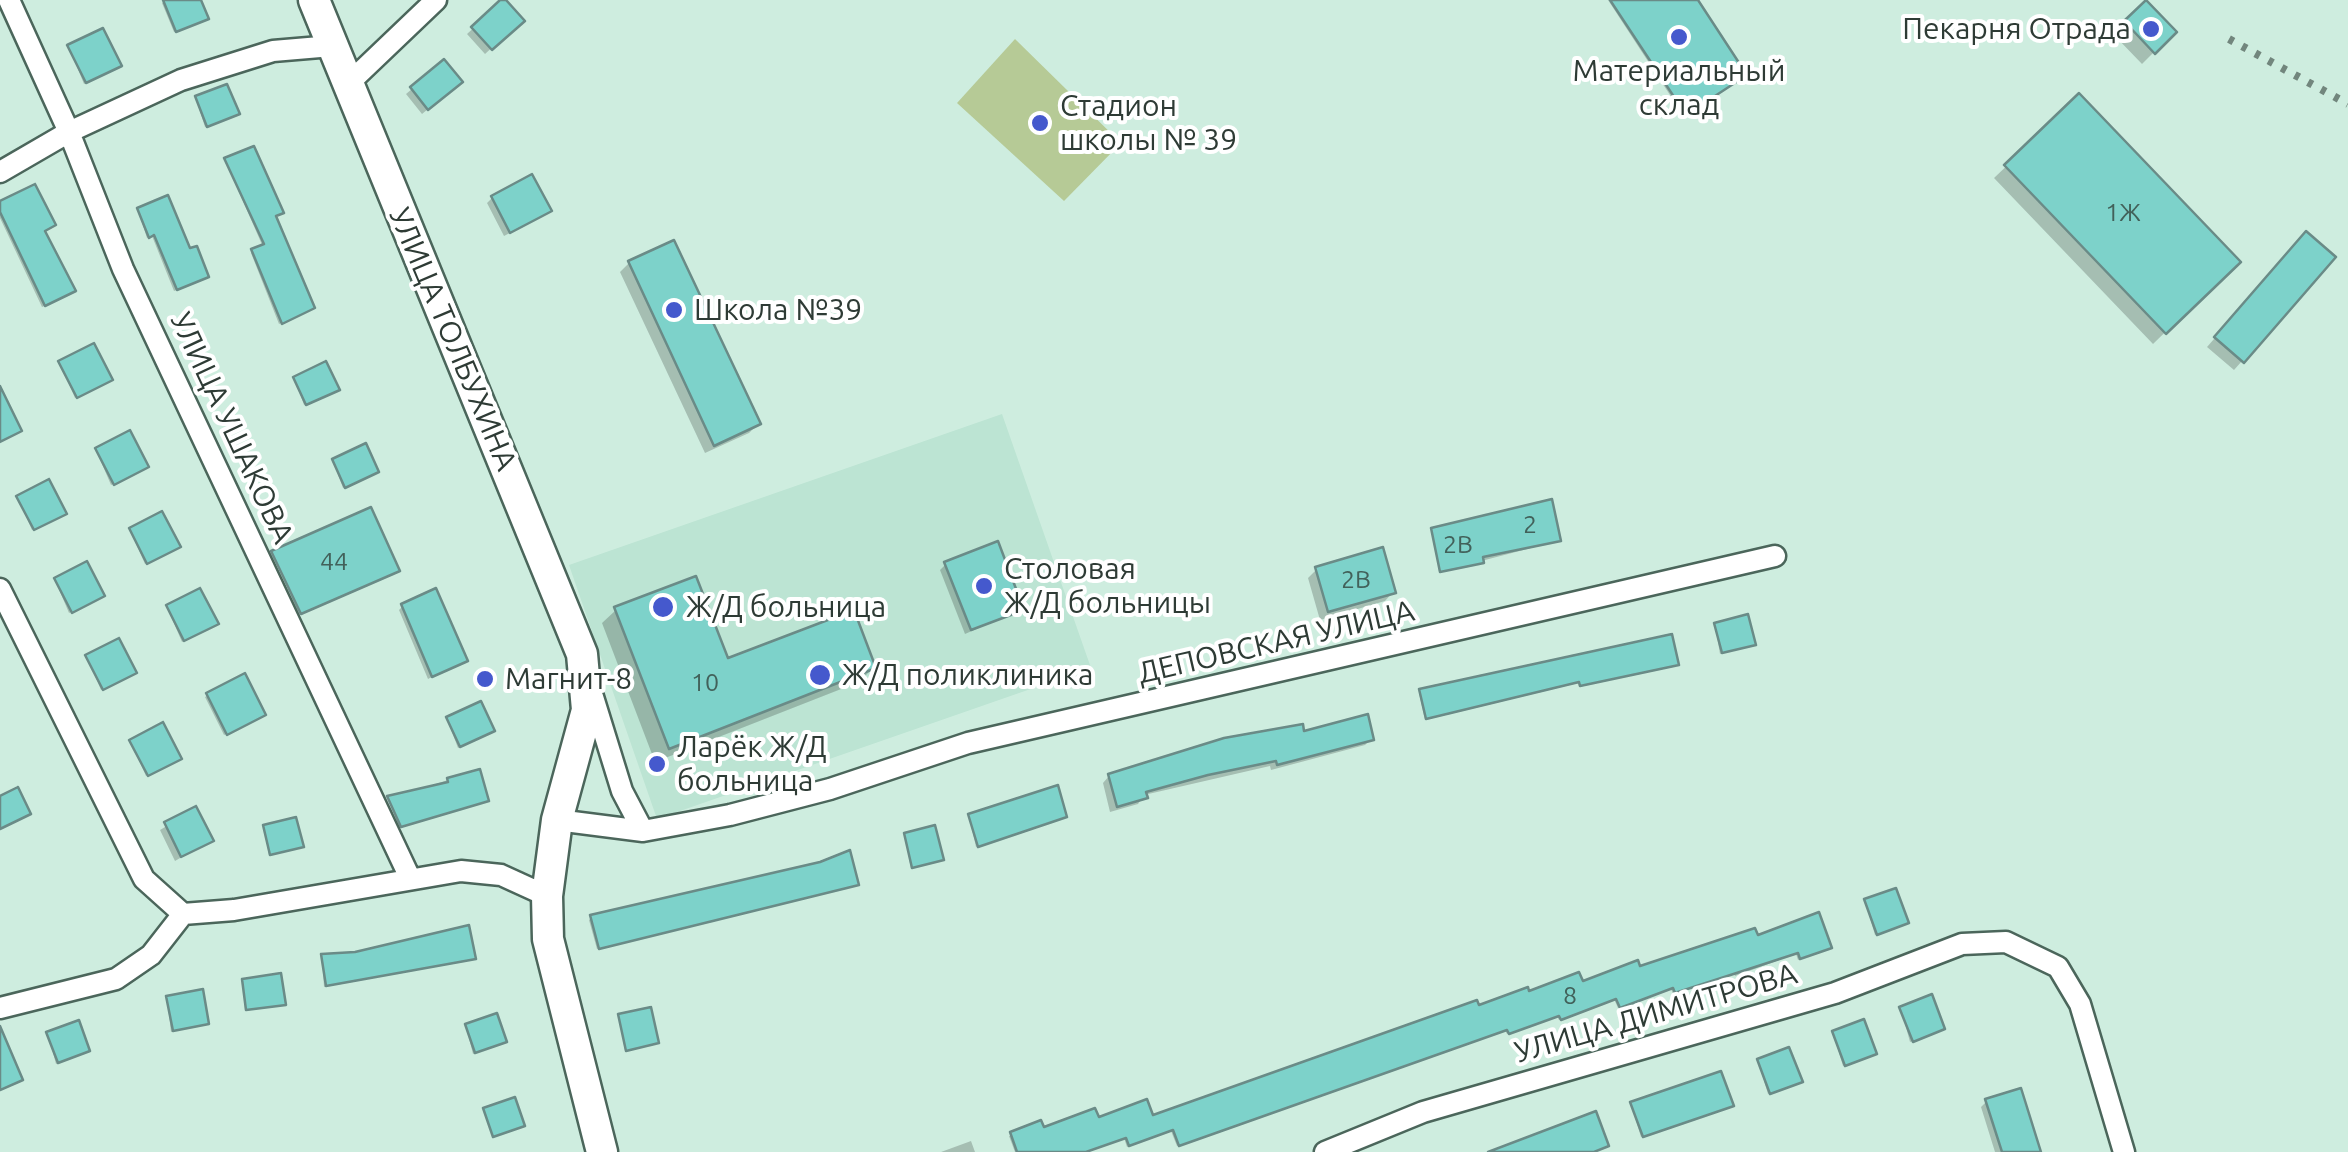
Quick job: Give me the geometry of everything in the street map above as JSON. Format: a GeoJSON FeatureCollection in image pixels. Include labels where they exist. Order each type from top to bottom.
{"type":"FeatureCollection","features":[{"type":"Feature","properties":{"kind":"street","name":"УЛИЦА УШАКОВА"},"geometry":{"type":"LineString","coordinates":[[9,0],[69,132],[123,269],[410,878]]}},
{"type":"Feature","properties":{"kind":"street","name":"УЛИЦА ТОЛБУХИНА"},"geometry":{"type":"LineString","coordinates":[[314,0],[574,630],[622,792],[643,831]]}},
{"type":"Feature","properties":{"kind":"street"},"geometry":{"type":"LineString","coordinates":[[347,84],[436,0]]}},
{"type":"Feature","properties":{"kind":"street"},"geometry":{"type":"LineString","coordinates":[[0,172],[69,132],[181,80],[273,51],[332,46]]}},
{"type":"Feature","properties":{"kind":"street","name":"ДЕПОВСКАЯ УЛИЦА"},"geometry":{"type":"LineString","coordinates":[[558,820],[643,831],[813,793],[968,743],[1775,556]]}},
{"type":"Feature","properties":{"kind":"street"},"geometry":{"type":"LineString","coordinates":[[0,589],[144,879],[183,914],[234,910],[460,871],[500,875],[546,896]]}},
{"type":"Feature","properties":{"kind":"street","name":"УЛИЦА ТОЛБУХИНА"},"geometry":{"type":"LineString","coordinates":[[587,679],[587,710],[558,820],[546,896],[548,939],[561,1002],[602,1152]]}},
{"type":"Feature","properties":{"kind":"street"},"geometry":{"type":"LineString","coordinates":[[0,1008],[116,979],[150,955],[183,914]]}},
{"type":"Feature","properties":{"kind":"street","name":"УЛИЦА ДИМИТРОВА"},"geometry":{"type":"LineString","coordinates":[[1325,1152],[1423,1112],[1835,992],[1962,944],[2006,942],[2058,967],[2080,1004],[2124,1152]]}},
{"type":"Feature","properties":{"kind":"shaded area"},"geometry":{"type":"Polygon","coordinates":[[[1002,414],[1091,668],[657,819],[569,565],[1002,414]]]}},
{"type":"Feature","properties":{"kind":"green space","name":"Стадион школы № 39"},"geometry":{"type":"Polygon","coordinates":[[[1015,39],[1121,143],[1064,201],[957,103],[1015,39]]]}},
{"type":"Feature","properties":{"kind":"building"},"geometry":{"type":"Polygon","coordinates":[[[163,0],[201,0],[209,19],[176,32],[163,0]]]}},
{"type":"Feature","properties":{"kind":"building"},"geometry":{"type":"Polygon","coordinates":[[[500,0],[506,0],[525,21],[492,50],[471,27],[500,0]]]}},
{"type":"Feature","properties":{"kind":"building","name":"Материальный склад"},"geometry":{"type":"Polygon","coordinates":[[[1610,0],[1698,0],[1747,75],[1686,115],[1610,0]]]}},
{"type":"Feature","properties":{"kind":"building"},"geometry":{"type":"Polygon","coordinates":[[[2146,0],[2177,32],[2155,54],[2124,21],[2146,0]]]}},
{"type":"Feature","properties":{"kind":"building"},"geometry":{"type":"Polygon","coordinates":[[[103,28],[122,66],[86,83],[67,45],[103,28]]]}},
{"type":"Feature","properties":{"kind":"building"},"geometry":{"type":"Polygon","coordinates":[[[444,59],[463,82],[428,110],[410,87],[444,59]]]}},
{"type":"Feature","properties":{"kind":"building"},"geometry":{"type":"Polygon","coordinates":[[[227,84],[240,114],[207,127],[195,96],[227,84]]]}},
{"type":"Feature","properties":{"kind":"building"},"geometry":{"type":"Polygon","coordinates":[[[2079,93],[2241,262],[2166,334],[2004,165],[2079,93]]]}},
{"type":"Feature","properties":{"kind":"building"},"geometry":{"type":"Polygon","coordinates":[[[254,146],[284,213],[276,216],[315,308],[282,324],[251,249],[264,244],[224,158],[254,146]]]}},
{"type":"Feature","properties":{"kind":"building"},"geometry":{"type":"Polygon","coordinates":[[[532,174],[552,211],[510,233],[491,196],[532,174]]]}},
{"type":"Feature","properties":{"kind":"building"},"geometry":{"type":"Polygon","coordinates":[[[35,184],[56,225],[45,231],[76,291],[45,306],[0,212],[0,201],[35,184]]]}},
{"type":"Feature","properties":{"kind":"building"},"geometry":{"type":"Polygon","coordinates":[[[168,195],[190,248],[197,246],[209,277],[177,290],[154,235],[149,238],[137,208],[168,195]]]}},
{"type":"Feature","properties":{"kind":"building"},"geometry":{"type":"Polygon","coordinates":[[[2306,231],[2336,257],[2244,363],[2214,337],[2306,231]]]}},
{"type":"Feature","properties":{"kind":"building"},"geometry":{"type":"Polygon","coordinates":[[[674,240],[761,424],[714,446],[628,261],[674,240]]]}},
{"type":"Feature","properties":{"kind":"building"},"geometry":{"type":"Polygon","coordinates":[[[94,343],[113,380],[77,398],[58,361],[94,343]]]}},
{"type":"Feature","properties":{"kind":"building"},"geometry":{"type":"Polygon","coordinates":[[[326,361],[340,390],[306,405],[293,377],[326,361]]]}},
{"type":"Feature","properties":{"kind":"building"},"geometry":{"type":"Polygon","coordinates":[[[0,386],[22,431],[0,442],[0,386]]]}},
{"type":"Feature","properties":{"kind":"building"},"geometry":{"type":"Polygon","coordinates":[[[130,430],[149,467],[114,485],[95,448],[130,430]]]}},
{"type":"Feature","properties":{"kind":"building"},"geometry":{"type":"Polygon","coordinates":[[[366,443],[379,472],[345,488],[332,459],[366,443]]]}},
{"type":"Feature","properties":{"kind":"building"},"geometry":{"type":"Polygon","coordinates":[[[49,479],[67,514],[34,530],[16,496],[49,479]]]}},
{"type":"Feature","properties":{"kind":"building"},"geometry":{"type":"Polygon","coordinates":[[[1552,499],[1561,541],[1483,557],[1484,563],[1440,572],[1431,528],[1552,499]]]}},
{"type":"Feature","properties":{"kind":"building"},"geometry":{"type":"Polygon","coordinates":[[[371,507],[400,571],[301,614],[271,551],[371,507]]]}},
{"type":"Feature","properties":{"kind":"building"},"geometry":{"type":"Polygon","coordinates":[[[162,511],[181,547],[147,564],[129,528],[162,511]]]}},
{"type":"Feature","properties":{"kind":"building","name":"Столовая Ж/Д больницы"},"geometry":{"type":"Polygon","coordinates":[[[998,541],[1024,610],[971,630],[944,562],[998,541]]]}},
{"type":"Feature","properties":{"kind":"building"},"geometry":{"type":"Polygon","coordinates":[[[1383,547],[1396,593],[1328,612],[1315,567],[1383,547]]]}},
{"type":"Feature","properties":{"kind":"building"},"geometry":{"type":"Polygon","coordinates":[[[87,561],[105,596],[72,613],[54,578],[87,561]]]}},
{"type":"Feature","properties":{"kind":"building"},"geometry":{"type":"Polygon","coordinates":[[[696,576],[728,658],[854,610],[876,668],[669,749],[614,607],[696,576]]]}},
{"type":"Feature","properties":{"kind":"building"},"geometry":{"type":"Polygon","coordinates":[[[200,588],[219,624],[184,641],[166,605],[200,588]]]}},
{"type":"Feature","properties":{"kind":"building"},"geometry":{"type":"Polygon","coordinates":[[[436,588],[468,661],[432,677],[401,604],[436,588]]]}},
{"type":"Feature","properties":{"kind":"building"},"geometry":{"type":"Polygon","coordinates":[[[1748,614],[1756,645],[1722,653],[1714,623],[1748,614]]]}},
{"type":"Feature","properties":{"kind":"building"},"geometry":{"type":"Polygon","coordinates":[[[1672,634],[1679,665],[1580,686],[1579,682],[1426,719],[1419,689],[1672,634]]]}},
{"type":"Feature","properties":{"kind":"building"},"geometry":{"type":"Polygon","coordinates":[[[119,638],[137,673],[103,690],[85,655],[119,638]]]}},
{"type":"Feature","properties":{"kind":"building"},"geometry":{"type":"Polygon","coordinates":[[[245,673],[266,715],[227,735],[206,693],[245,673]]]}},
{"type":"Feature","properties":{"kind":"building"},"geometry":{"type":"Polygon","coordinates":[[[481,701],[495,731],[460,747],[446,717],[481,701]]]}},
{"type":"Feature","properties":{"kind":"building"},"geometry":{"type":"Polygon","coordinates":[[[1368,714],[1374,740],[1277,765],[1276,761],[1208,775],[1146,792],[1148,798],[1117,807],[1108,774],[1224,738],[1303,724],[1304,731],[1368,714]]]}},
{"type":"Feature","properties":{"kind":"building"},"geometry":{"type":"Polygon","coordinates":[[[163,722],[182,759],[148,776],[129,740],[163,722]]]}},
{"type":"Feature","properties":{"kind":"building"},"geometry":{"type":"Polygon","coordinates":[[[480,769],[489,801],[401,827],[387,796],[448,782],[447,778],[480,769]]]}},
{"type":"Feature","properties":{"kind":"building"},"geometry":{"type":"Polygon","coordinates":[[[1058,785],[1067,817],[978,847],[968,814],[1058,785]]]}},
{"type":"Feature","properties":{"kind":"building"},"geometry":{"type":"Polygon","coordinates":[[[18,787],[31,814],[0,829],[0,796],[18,787]]]}},
{"type":"Feature","properties":{"kind":"building"},"geometry":{"type":"Polygon","coordinates":[[[196,806],[214,841],[181,857],[164,822],[196,806]]]}},
{"type":"Feature","properties":{"kind":"building"},"geometry":{"type":"Polygon","coordinates":[[[296,817],[304,847],[270,855],[263,825],[296,817]]]}},
{"type":"Feature","properties":{"kind":"building"},"geometry":{"type":"Polygon","coordinates":[[[935,825],[944,860],[912,868],[904,833],[935,825]]]}},
{"type":"Feature","properties":{"kind":"building"},"geometry":{"type":"Polygon","coordinates":[[[850,850],[859,885],[599,949],[590,915],[820,862],[850,850]]]}},
{"type":"Feature","properties":{"kind":"building"},"geometry":{"type":"Polygon","coordinates":[[[1896,888],[1909,923],[1877,935],[1864,899],[1896,888]]]}},
{"type":"Feature","properties":{"kind":"building"},"geometry":{"type":"Polygon","coordinates":[[[1819,912],[1832,948],[1800,959],[1798,953],[1675,993],[1673,988],[1620,1008],[1616,999],[1561,1020],[1559,1016],[1509,1034],[1507,1030],[1179,1146],[1173,1130],[1129,1146],[1126,1138],[1086,1152],[1017,1152],[1010,1132],[1041,1120],[1044,1127],[1095,1108],[1099,1117],[1147,1099],[1153,1115],[1477,1000],[1479,1005],[1579,972],[1583,981],[1638,960],[1640,966],[1755,928],[1758,935],[1819,912]]]}},
{"type":"Feature","properties":{"kind":"building"},"geometry":{"type":"Polygon","coordinates":[[[469,925],[476,959],[326,986],[321,954],[355,952],[469,925]]]}},
{"type":"Feature","properties":{"kind":"building"},"geometry":{"type":"Polygon","coordinates":[[[281,973],[286,1005],[246,1010],[242,979],[281,973]]]}},
{"type":"Feature","properties":{"kind":"building"},"geometry":{"type":"Polygon","coordinates":[[[203,989],[209,1024],[173,1031],[166,996],[203,989]]]}},
{"type":"Feature","properties":{"kind":"building"},"geometry":{"type":"Polygon","coordinates":[[[1932,994],[1945,1029],[1913,1042],[1899,1007],[1932,994]]]}},
{"type":"Feature","properties":{"kind":"building"},"geometry":{"type":"Polygon","coordinates":[[[651,1007],[659,1043],[626,1051],[618,1014],[651,1007]]]}},
{"type":"Feature","properties":{"kind":"building"},"geometry":{"type":"Polygon","coordinates":[[[497,1013],[507,1042],[475,1053],[465,1024],[497,1013]]]}},
{"type":"Feature","properties":{"kind":"building"},"geometry":{"type":"Polygon","coordinates":[[[1864,1019],[1877,1054],[1845,1066],[1832,1031],[1864,1019]]]}},
{"type":"Feature","properties":{"kind":"building"},"geometry":{"type":"Polygon","coordinates":[[[79,1020],[90,1051],[58,1063],[46,1032],[79,1020]]]}},
{"type":"Feature","properties":{"kind":"building"},"geometry":{"type":"Polygon","coordinates":[[[0,1026],[23,1080],[0,1090],[0,1026]]]}},
{"type":"Feature","properties":{"kind":"building"},"geometry":{"type":"Polygon","coordinates":[[[1789,1047],[1803,1082],[1770,1094],[1757,1059],[1789,1047]]]}},
{"type":"Feature","properties":{"kind":"building"},"geometry":{"type":"Polygon","coordinates":[[[1721,1071],[1734,1106],[1643,1137],[1630,1102],[1721,1071]]]}},
{"type":"Feature","properties":{"kind":"building"},"geometry":{"type":"Polygon","coordinates":[[[2021,1088],[2041,1152],[2002,1152],[1985,1099],[2021,1088]]]}},
{"type":"Feature","properties":{"kind":"building"},"geometry":{"type":"Polygon","coordinates":[[[515,1097],[525,1126],[493,1137],[483,1108],[515,1097]]]}},
{"type":"Feature","properties":{"kind":"building"},"geometry":{"type":"Polygon","coordinates":[[[1596,1111],[1609,1146],[1594,1152],[1488,1152],[1596,1111]]]}},
{"type":"Feature","properties":{"kind":"railway"},"geometry":{"type":"LineString","coordinates":[[2229,39],[2348,104]]}},
{"type":"Feature","properties":{"kind":"place","name":"Пекарня Отрада"},"geometry":{"type":"Point","coordinates":[2151,29]}},
{"type":"Feature","properties":{"kind":"place","name":"Материальный склад"},"geometry":{"type":"Point","coordinates":[1679,37]}},
{"type":"Feature","properties":{"kind":"place","name":"Стадион школы № 39"},"geometry":{"type":"Point","coordinates":[1040,123]}},
{"type":"Feature","properties":{"kind":"place","name":"Школа №39"},"geometry":{"type":"Point","coordinates":[674,310]}},
{"type":"Feature","properties":{"kind":"place","name":"Столовая Ж/Д больницы"},"geometry":{"type":"Point","coordinates":[984,586]}},
{"type":"Feature","properties":{"kind":"place","name":"Ж/Д больница"},"geometry":{"type":"Point","coordinates":[663,607]}},
{"type":"Feature","properties":{"kind":"place","name":"Ж/Д поликлиника"},"geometry":{"type":"Point","coordinates":[820,675]}},
{"type":"Feature","properties":{"kind":"place","name":"Магнит-8"},"geometry":{"type":"Point","coordinates":[485,679]}},
{"type":"Feature","properties":{"kind":"place","name":"Ларёк Ж/Д больница"},"geometry":{"type":"Point","coordinates":[657,764]}}]}
